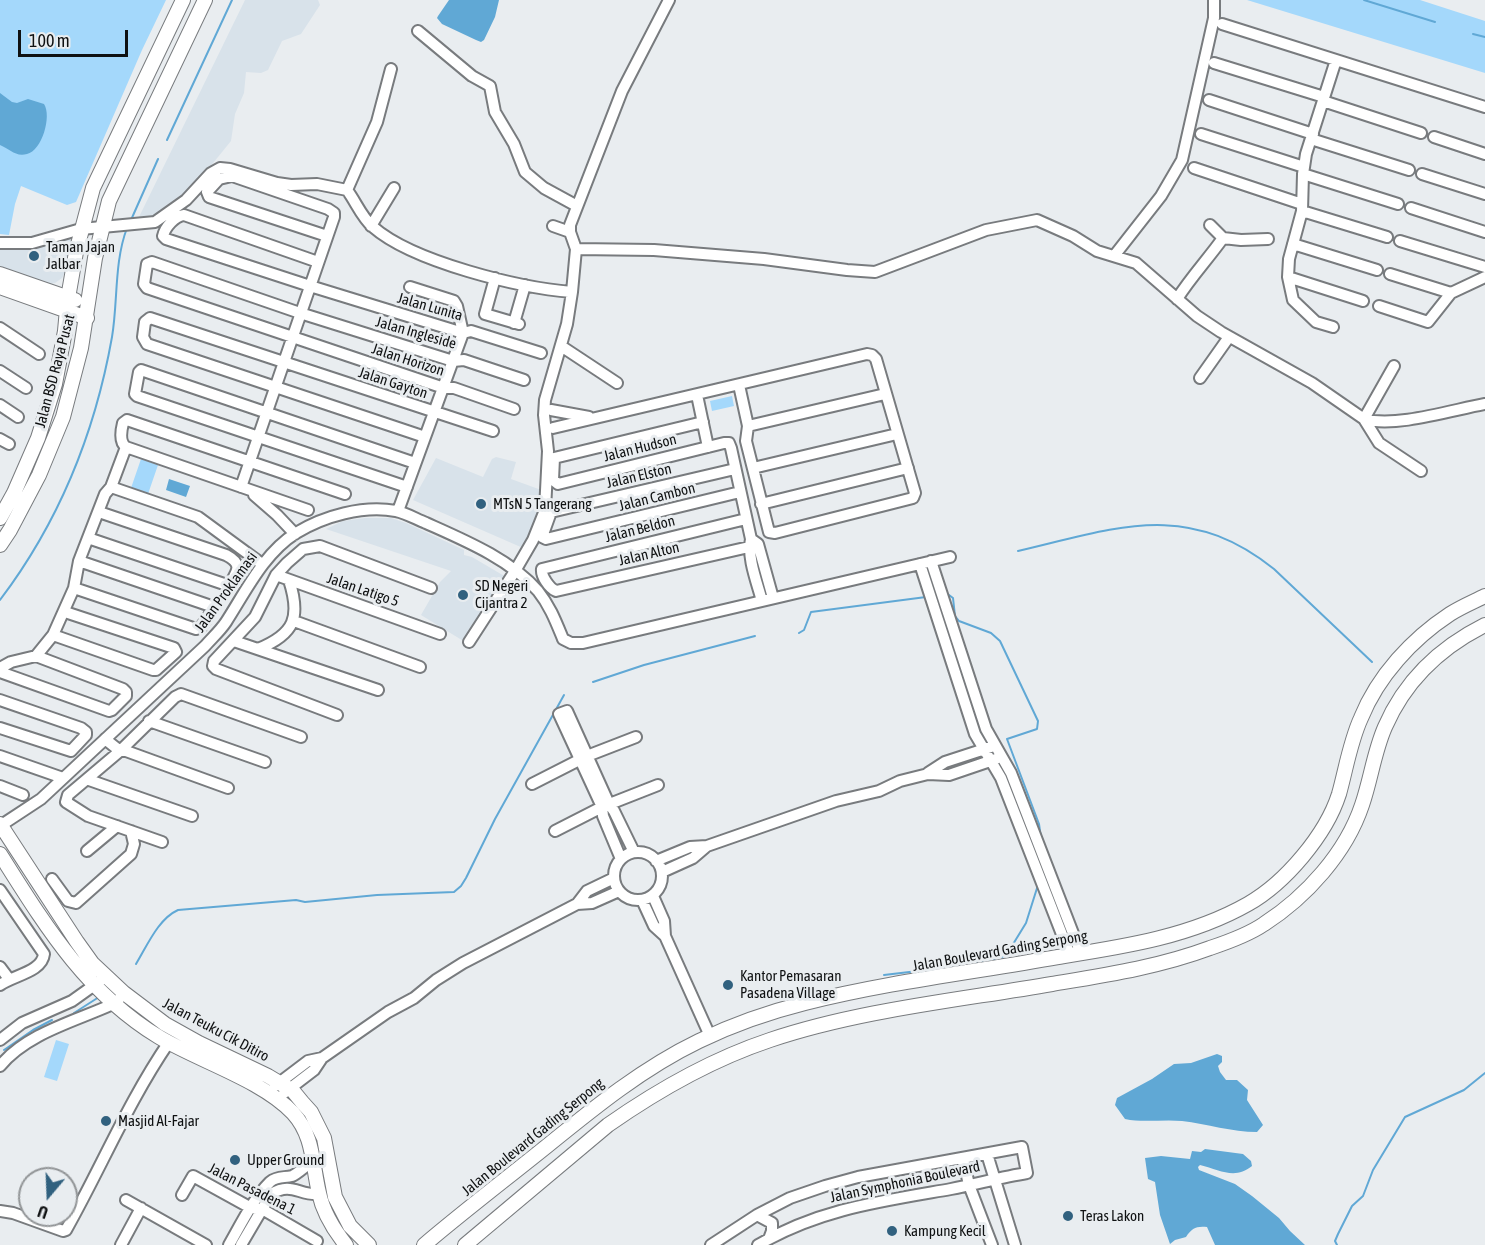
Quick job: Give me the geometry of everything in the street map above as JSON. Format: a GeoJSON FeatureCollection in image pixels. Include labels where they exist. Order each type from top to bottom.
{"type":"FeatureCollection","features":[{"type":"Feature","properties":{"kind":"main road","name":"Jalan BSD Raya Pusat"},"geometry":{"type":"LineString","coordinates":[[0,518],[26,466],[46,413],[63,344],[67,305],[81,229],[93,188],[183,0]]}},
{"type":"Feature","properties":{"kind":"main road","name":"Jalan BSD Raya Pusat"},"geometry":{"type":"LineString","coordinates":[[0,545],[39,475],[63,417],[81,348],[101,227],[109,201],[206,0]]}},
{"type":"Feature","properties":{"kind":"main road"},"geometry":{"type":"LineString","coordinates":[[0,274],[67,305],[87,318]]}},
{"type":"Feature","properties":{"kind":"main road"},"geometry":{"type":"LineString","coordinates":[[0,287],[67,305],[89,303]]}},
{"type":"Feature","properties":{"kind":"main road","name":"Jalan Boulevard Gading Serpong"},"geometry":{"type":"LineString","coordinates":[[424,1245],[616,1090],[656,1064],[710,1036],[802,1004],[853,992],[1131,945],[1177,933],[1250,903],[1275,885],[1301,858],[1323,827],[1338,797],[1347,759],[1361,717],[1381,680],[1415,640],[1450,614],[1485,596]]}},
{"type":"Feature","properties":{"kind":"main road"},"geometry":{"type":"LineString","coordinates":[[467,1244],[608,1125],[690,1075],[728,1056],[772,1039],[857,1017],[1136,970],[1184,958],[1263,926],[1292,904],[1321,874],[1345,840],[1362,806],[1384,727],[1402,694],[1433,659],[1464,635],[1485,625]]}},
{"type":"Feature","properties":{"kind":"main road","name":"Jalan Teuku Cik Ditiro"},"geometry":{"type":"LineString","coordinates":[[0,825],[92,963],[124,993],[165,1024],[311,1112],[324,1138],[326,1192],[330,1221],[346,1245]]}},
{"type":"Feature","properties":{"kind":"main road","name":"Jalan Teuku Cik Ditiro"},"geometry":{"type":"LineString","coordinates":[[0,854],[66,953],[113,1004],[168,1042],[279,1091],[307,1134],[326,1192],[350,1226],[369,1245]]}},
{"type":"Feature","properties":{"kind":"main road"},"geometry":{"type":"LineString","coordinates":[[853,992],[857,1017]]}},
{"type":"Feature","properties":{"kind":"main road"},"geometry":{"type":"LineString","coordinates":[[616,1090],[615,1101],[622,1109],[628,1111]]}},
{"type":"Feature","properties":{"kind":"main road"},"geometry":{"type":"LineString","coordinates":[[593,1109],[607,1115],[608,1125]]}},
{"type":"Feature","properties":{"kind":"street"},"geometry":{"type":"LineString","coordinates":[[469,642],[533,540],[545,510],[548,451],[544,416],[545,400],[561,346],[572,292],[576,249],[570,225],[622,91],[669,0]]}},
{"type":"Feature","properties":{"kind":"street"},"geometry":{"type":"LineString","coordinates":[[1114,256],[1161,196],[1182,160],[1214,18],[1214,0]]}},
{"type":"Feature","properties":{"kind":"street"},"geometry":{"type":"LineString","coordinates":[[1222,24],[1485,107]]}},
{"type":"Feature","properties":{"kind":"street"},"geometry":{"type":"LineString","coordinates":[[417,31],[472,76],[490,86],[495,112],[514,144],[525,172],[544,188],[577,206]]}},
{"type":"Feature","properties":{"kind":"street"},"geometry":{"type":"LineString","coordinates":[[1333,327],[1316,322],[1293,300],[1288,277],[1289,259],[1302,207],[1303,170],[1336,60]]}},
{"type":"Feature","properties":{"kind":"street"},"geometry":{"type":"LineString","coordinates":[[1214,63],[1421,133]]}},
{"type":"Feature","properties":{"kind":"street"},"geometry":{"type":"LineString","coordinates":[[347,190],[376,122],[391,69]]}},
{"type":"Feature","properties":{"kind":"street"},"geometry":{"type":"LineString","coordinates":[[1209,100],[1409,170]]}},
{"type":"Feature","properties":{"kind":"street"},"geometry":{"type":"LineString","coordinates":[[1201,134],[1398,204]]}},
{"type":"Feature","properties":{"kind":"street"},"geometry":{"type":"LineString","coordinates":[[1434,137],[1485,154]]}},
{"type":"Feature","properties":{"kind":"street"},"geometry":{"type":"LineString","coordinates":[[0,243],[32,243],[81,229],[155,222],[186,200],[211,173],[220,168],[230,168],[277,183],[317,184],[347,190],[371,226],[431,259],[546,290],[572,292]]}},
{"type":"Feature","properties":{"kind":"street"},"geometry":{"type":"LineString","coordinates":[[1194,168],[1387,237]]}},
{"type":"Feature","properties":{"kind":"street"},"geometry":{"type":"LineString","coordinates":[[1422,174],[1485,194]]}},
{"type":"Feature","properties":{"kind":"street"},"geometry":{"type":"LineString","coordinates":[[245,489],[249,462],[334,217],[334,213],[232,176],[225,177],[207,192],[209,197],[327,236]]}},
{"type":"Feature","properties":{"kind":"street"},"geometry":{"type":"LineString","coordinates":[[371,226],[394,188]]}},
{"type":"Feature","properties":{"kind":"street"},"geometry":{"type":"LineString","coordinates":[[1411,208],[1485,232]]}},
{"type":"Feature","properties":{"kind":"street","name":"Jalan Lunita"},"geometry":{"type":"LineString","coordinates":[[318,262],[184,215],[176,218],[165,229],[163,236],[310,286],[463,333],[471,331],[541,353]]}},
{"type":"Feature","properties":{"kind":"street"},"geometry":{"type":"LineString","coordinates":[[576,249],[654,250],[764,259],[858,272],[875,272],[986,230],[1037,220],[1073,236],[1097,251],[1136,263],[1197,316],[1229,337],[1312,383],[1364,419],[1396,421],[1485,404]]}},
{"type":"Feature","properties":{"kind":"street"},"geometry":{"type":"LineString","coordinates":[[1210,225],[1223,238],[1240,240],[1269,238]]}},
{"type":"Feature","properties":{"kind":"street"},"geometry":{"type":"LineString","coordinates":[[553,226],[570,232]]}},
{"type":"Feature","properties":{"kind":"street"},"geometry":{"type":"LineString","coordinates":[[1177,299],[1223,238]]}},
{"type":"Feature","properties":{"kind":"street"},"geometry":{"type":"LineString","coordinates":[[1400,241],[1485,267]]}},
{"type":"Feature","properties":{"kind":"street"},"geometry":{"type":"LineString","coordinates":[[1293,244],[1377,270]]}},
{"type":"Feature","properties":{"kind":"street","name":"Jalan Ingleside"},"geometry":{"type":"LineString","coordinates":[[147,288],[144,280],[147,264],[152,262],[453,362],[464,360],[524,380]]}},
{"type":"Feature","properties":{"kind":"street"},"geometry":{"type":"LineString","coordinates":[[1390,274],[1451,293]]}},
{"type":"Feature","properties":{"kind":"street"},"geometry":{"type":"LineString","coordinates":[[1288,277],[1363,301]]}},
{"type":"Feature","properties":{"kind":"street"},"geometry":{"type":"LineString","coordinates":[[1379,306],[1428,322],[1451,293],[1485,277]]}},
{"type":"Feature","properties":{"kind":"street"},"geometry":{"type":"LineString","coordinates":[[495,278],[485,314],[517,323],[525,285]]}},
{"type":"Feature","properties":{"kind":"street"},"geometry":{"type":"LineString","coordinates":[[398,511],[463,333],[454,301],[410,287]]}},
{"type":"Feature","properties":{"kind":"street","name":"Jalan Horizon"},"geometry":{"type":"LineString","coordinates":[[147,288],[444,388],[454,388],[514,409]]}},
{"type":"Feature","properties":{"kind":"street","name":"Jalan Gayton"},"geometry":{"type":"LineString","coordinates":[[275,387],[147,344],[143,337],[145,322],[150,318],[493,431]]}},
{"type":"Feature","properties":{"kind":"street"},"geometry":{"type":"LineString","coordinates":[[0,328],[39,354]]}},
{"type":"Feature","properties":{"kind":"street"},"geometry":{"type":"LineString","coordinates":[[1200,378],[1229,337]]}},
{"type":"Feature","properties":{"kind":"street"},"geometry":{"type":"LineString","coordinates":[[561,346],[617,383]]}},
{"type":"Feature","properties":{"kind":"street"},"geometry":{"type":"LineString","coordinates":[[553,428],[867,354],[873,355],[908,468],[914,496],[910,499],[775,533],[768,531],[746,441],[747,426],[739,386]]}},
{"type":"Feature","properties":{"kind":"street"},"geometry":{"type":"LineString","coordinates":[[1364,419],[1394,366]]}},
{"type":"Feature","properties":{"kind":"street"},"geometry":{"type":"LineString","coordinates":[[407,487],[137,396],[135,394],[138,376],[141,370],[416,463]]}},
{"type":"Feature","properties":{"kind":"street"},"geometry":{"type":"LineString","coordinates":[[0,371],[26,388]]}},
{"type":"Feature","properties":{"kind":"street"},"geometry":{"type":"LineString","coordinates":[[275,387],[426,436]]}},
{"type":"Feature","properties":{"kind":"street"},"geometry":{"type":"LineString","coordinates":[[747,426],[885,394]]}},
{"type":"Feature","properties":{"kind":"street"},"geometry":{"type":"LineString","coordinates":[[697,395],[708,447]]}},
{"type":"Feature","properties":{"kind":"street"},"geometry":{"type":"LineString","coordinates":[[0,405],[18,417]]}},
{"type":"Feature","properties":{"kind":"street"},"geometry":{"type":"LineString","coordinates":[[551,410],[595,418]]}},
{"type":"Feature","properties":{"kind":"street"},"geometry":{"type":"LineString","coordinates":[[1364,419],[1379,443],[1421,471]]}},
{"type":"Feature","properties":{"kind":"street"},"geometry":{"type":"LineString","coordinates":[[308,510],[126,447],[122,443],[123,423],[127,420],[345,494]]}},
{"type":"Feature","properties":{"kind":"street","name":"Jalan Hudson"},"geometry":{"type":"LineString","coordinates":[[703,422],[554,458],[553,480],[558,484],[729,443],[735,469]]}},
{"type":"Feature","properties":{"kind":"street"},"geometry":{"type":"LineString","coordinates":[[753,468],[897,434]]}},
{"type":"Feature","properties":{"kind":"street"},"geometry":{"type":"LineString","coordinates":[[36,656],[53,634],[65,612],[74,588],[79,561],[126,447]]}},
{"type":"Feature","properties":{"kind":"street"},"geometry":{"type":"LineString","coordinates":[[744,507],[908,468]]}},
{"type":"Feature","properties":{"kind":"street"},"geometry":{"type":"LineString","coordinates":[[735,469],[750,543],[768,600]]}},
{"type":"Feature","properties":{"kind":"street","name":"Jalan Elston"},"geometry":{"type":"LineString","coordinates":[[546,540],[542,535],[551,512],[735,469]]}},
{"type":"Feature","properties":{"kind":"street"},"geometry":{"type":"LineString","coordinates":[[111,487],[198,517],[262,564]]}},
{"type":"Feature","properties":{"kind":"street"},"geometry":{"type":"LineString","coordinates":[[245,489],[277,515],[295,534]]}},
{"type":"Feature","properties":{"kind":"street","name":"Jalan Cambon"},"geometry":{"type":"LineString","coordinates":[[546,540],[744,507]]}},
{"type":"Feature","properties":{"kind":"street","name":"Jalan Beldon"},"geometry":{"type":"LineString","coordinates":[[556,591],[550,589],[541,573],[542,568],[744,507]]}},
{"type":"Feature","properties":{"kind":"street","name":"Jalan Proklamasi"},"geometry":{"type":"LineString","coordinates":[[0,825],[41,799],[206,646],[225,624],[262,564],[295,534],[330,518],[364,510],[398,511],[452,535],[496,558],[537,590],[551,611],[563,639],[571,643],[584,643],[950,557]]}},
{"type":"Feature","properties":{"kind":"street"},"geometry":{"type":"LineString","coordinates":[[88,537],[226,584],[231,583],[237,572],[238,565],[235,560],[226,555],[99,512]]}},
{"type":"Feature","properties":{"kind":"street","name":"Jalan Alton"},"geometry":{"type":"LineString","coordinates":[[556,591],[750,543]]}},
{"type":"Feature","properties":{"kind":"street"},"geometry":{"type":"LineString","coordinates":[[337,715],[216,669],[213,666],[214,661],[257,613],[276,575],[303,549],[320,546],[431,588]]}},
{"type":"Feature","properties":{"kind":"street"},"geometry":{"type":"LineString","coordinates":[[74,588],[194,629],[201,627],[212,611],[211,606],[79,561]]}},
{"type":"Feature","properties":{"kind":"street"},"geometry":{"type":"LineString","coordinates":[[925,562],[986,729],[990,748],[997,759],[1001,778],[1076,955]]}},
{"type":"Feature","properties":{"kind":"street","name":"Jalan Latigo 5"},"geometry":{"type":"LineString","coordinates":[[276,575],[440,634]]}},
{"type":"Feature","properties":{"kind":"street"},"geometry":{"type":"LineString","coordinates":[[258,649],[273,643],[286,633],[294,621],[294,597],[289,580]]}},
{"type":"Feature","properties":{"kind":"street"},"geometry":{"type":"LineString","coordinates":[[238,601],[257,613]]}},
{"type":"Feature","properties":{"kind":"street"},"geometry":{"type":"LineString","coordinates":[[53,634],[153,670],[176,654],[174,648],[65,612]]}},
{"type":"Feature","properties":{"kind":"street"},"geometry":{"type":"LineString","coordinates":[[294,621],[420,667]]}},
{"type":"Feature","properties":{"kind":"street"},"geometry":{"type":"LineString","coordinates":[[234,641],[378,690]]}},
{"type":"Feature","properties":{"kind":"street"},"geometry":{"type":"LineString","coordinates":[[36,656],[123,689],[126,696],[114,709],[108,711],[0,670],[11,662],[36,656]]}},
{"type":"Feature","properties":{"kind":"street"},"geometry":{"type":"LineString","coordinates":[[162,842],[88,816],[68,806],[66,802],[68,795],[124,749],[175,697],[181,694],[301,737]]}},
{"type":"Feature","properties":{"kind":"street"},"geometry":{"type":"LineString","coordinates":[[0,700],[81,728],[86,732],[84,738],[71,751],[0,728]]}},
{"type":"Feature","properties":{"kind":"street"},"geometry":{"type":"LineString","coordinates":[[563,712],[606,806],[615,811],[634,852]]}},
{"type":"Feature","properties":{"kind":"street"},"geometry":{"type":"LineString","coordinates":[[149,721],[265,762]]}},
{"type":"Feature","properties":{"kind":"street"},"geometry":{"type":"LineString","coordinates":[[108,736],[124,749],[228,788]]}},
{"type":"Feature","properties":{"kind":"street"},"geometry":{"type":"LineString","coordinates":[[532,784],[584,758],[636,737]]}},
{"type":"Feature","properties":{"kind":"street"},"geometry":{"type":"LineString","coordinates":[[928,774],[945,762],[990,748]]}},
{"type":"Feature","properties":{"kind":"street"},"geometry":{"type":"LineString","coordinates":[[0,756],[63,778]]}},
{"type":"Feature","properties":{"kind":"street"},"geometry":{"type":"LineString","coordinates":[[656,861],[690,847],[707,846],[836,801],[869,794],[900,781],[928,774],[949,775],[997,759]]}},
{"type":"Feature","properties":{"kind":"street"},"geometry":{"type":"LineString","coordinates":[[89,780],[192,816]]}},
{"type":"Feature","properties":{"kind":"street"},"geometry":{"type":"LineString","coordinates":[[555,831],[606,806],[658,785]]}},
{"type":"Feature","properties":{"kind":"street"},"geometry":{"type":"LineString","coordinates":[[0,786],[23,795]]}},
{"type":"Feature","properties":{"kind":"street"},"geometry":{"type":"LineString","coordinates":[[606,806],[603,816],[621,859]]}},
{"type":"Feature","properties":{"kind":"street"},"geometry":{"type":"LineString","coordinates":[[87,851],[117,826]]}},
{"type":"Feature","properties":{"kind":"street"},"geometry":{"type":"LineString","coordinates":[[52,879],[71,903],[76,903],[128,857],[133,848],[131,831]]}},
{"type":"Feature","properties":{"kind":"street"},"geometry":{"type":"LineString","coordinates":[[662,872],[693,858],[707,846]]}},
{"type":"Feature","properties":{"kind":"street"},"geometry":{"type":"LineString","coordinates":[[634,852],[648,855],[656,861],[662,872],[661,885],[647,898],[628,898],[619,891],[614,878],[614,871],[621,859],[634,852]]}},
{"type":"Feature","properties":{"kind":"street"},"geometry":{"type":"LineString","coordinates":[[577,904],[586,891],[614,878]]}},
{"type":"Feature","properties":{"kind":"street"},"geometry":{"type":"LineString","coordinates":[[0,890],[44,954],[43,962],[39,967],[4,982],[0,967]]}},
{"type":"Feature","properties":{"kind":"street"},"geometry":{"type":"LineString","coordinates":[[279,1091],[308,1061],[322,1058],[463,963],[577,904],[592,903],[619,891]]}},
{"type":"Feature","properties":{"kind":"street"},"geometry":{"type":"LineString","coordinates":[[647,898],[664,921],[665,936],[710,1036]]}},
{"type":"Feature","properties":{"kind":"street"},"geometry":{"type":"LineString","coordinates":[[0,1040],[22,1023],[72,1001],[106,976]]}},
{"type":"Feature","properties":{"kind":"street"},"geometry":{"type":"LineString","coordinates":[[0,1066],[30,1041],[113,1004],[124,993]]}},
{"type":"Feature","properties":{"kind":"street"},"geometry":{"type":"LineString","coordinates":[[56,1007],[63,1012],[66,1018],[63,1026]]}},
{"type":"Feature","properties":{"kind":"street"},"geometry":{"type":"LineString","coordinates":[[0,1211],[14,1213],[63,1231],[66,1230],[124,1117],[168,1042]]}},
{"type":"Feature","properties":{"kind":"street","name":"Jalan Symphonia Boulevard"},"geometry":{"type":"LineString","coordinates":[[711,1245],[757,1215],[790,1198],[825,1186],[858,1177],[1022,1147],[1027,1173],[858,1205],[828,1213],[796,1225],[758,1245]]}},
{"type":"Feature","properties":{"kind":"street"},"geometry":{"type":"LineString","coordinates":[[987,1154],[1015,1245]]}},
{"type":"Feature","properties":{"kind":"street"},"geometry":{"type":"LineString","coordinates":[[963,1158],[969,1185],[992,1245]]}},
{"type":"Feature","properties":{"kind":"street"},"geometry":{"type":"LineString","coordinates":[[241,1245],[256,1208],[270,1182],[277,1178],[294,1176],[304,1165],[315,1160]]}},
{"type":"Feature","properties":{"kind":"street","name":"Jalan Pasadena 1"},"geometry":{"type":"LineString","coordinates":[[182,1195],[193,1176],[317,1241]]}},
{"type":"Feature","properties":{"kind":"street"},"geometry":{"type":"LineString","coordinates":[[294,1176],[294,1188]]}},
{"type":"Feature","properties":{"kind":"street"},"geometry":{"type":"LineString","coordinates":[[229,1245],[256,1208],[270,1194],[278,1190],[294,1188],[310,1195],[326,1192]]}},
{"type":"Feature","properties":{"kind":"street"},"geometry":{"type":"LineString","coordinates":[[126,1200],[206,1245]]}},
{"type":"Feature","properties":{"kind":"street"},"geometry":{"type":"LineString","coordinates":[[121,1245],[141,1208]]}},
{"type":"Feature","properties":{"kind":"street"},"geometry":{"type":"LineString","coordinates":[[757,1215],[772,1223],[769,1239]]}},
{"type":"Feature","properties":{"kind":"shaded area"},"geometry":{"type":"Polygon","coordinates":[[[0,0],[166,0],[76,202],[67,205],[21,186],[9,235],[0,234],[0,0]]]}},
{"type":"Feature","properties":{"kind":"shaded area"},"geometry":{"type":"Polygon","coordinates":[[[245,0],[318,0],[320,5],[301,34],[282,41],[268,70],[261,73],[246,72],[244,93],[235,114],[231,141],[205,173],[162,214],[150,219],[139,217],[245,0]]]}},
{"type":"Feature","properties":{"kind":"shaded area"},"geometry":{"type":"Polygon","coordinates":[[[449,0],[499,0],[495,17],[484,40],[481,42],[442,24],[437,18],[449,0]]]}},
{"type":"Feature","properties":{"kind":"shaded area"},"geometry":{"type":"Polygon","coordinates":[[[1247,0],[1420,0],[1485,21],[1485,73],[1247,0]]]}},
{"type":"Feature","properties":{"kind":"shaded area"},"geometry":{"type":"Polygon","coordinates":[[[0,93],[12,102],[17,103],[28,99],[44,104],[47,116],[44,132],[37,147],[27,154],[13,152],[0,145],[0,93]]]}},
{"type":"Feature","properties":{"kind":"shaded area","name":"Taman Jajan Jalbar"},"geometry":{"type":"Polygon","coordinates":[[[73,236],[65,272],[62,278],[55,283],[45,285],[0,267],[0,244],[73,236]]]}},
{"type":"Feature","properties":{"kind":"shaded area"},"geometry":{"type":"Polygon","coordinates":[[[732,396],[734,406],[712,411],[710,401],[732,396]]]}},
{"type":"Feature","properties":{"kind":"shaded area","name":"MTsN 5 Tangerang"},"geometry":{"type":"Polygon","coordinates":[[[496,457],[516,462],[511,479],[544,491],[541,507],[523,548],[413,500],[436,458],[483,477],[492,459],[496,457]]]}},
{"type":"Feature","properties":{"kind":"shaded area"},"geometry":{"type":"Polygon","coordinates":[[[141,459],[158,465],[148,494],[131,488],[141,459]]]}},
{"type":"Feature","properties":{"kind":"shaded area"},"geometry":{"type":"Polygon","coordinates":[[[169,479],[190,486],[186,497],[166,490],[169,479]]]}},
{"type":"Feature","properties":{"kind":"shaded area"},"geometry":{"type":"Polygon","coordinates":[[[391,518],[406,523],[464,550],[464,555],[472,557],[506,577],[465,642],[421,615],[440,582],[451,571],[326,529],[343,521],[391,518]]]}},
{"type":"Feature","properties":{"kind":"shaded area"},"geometry":{"type":"Polygon","coordinates":[[[56,1040],[69,1044],[57,1081],[44,1077],[56,1040]]]}},
{"type":"Feature","properties":{"kind":"shaded area"},"geometry":{"type":"Polygon","coordinates":[[[1217,1054],[1222,1056],[1222,1062],[1218,1066],[1226,1080],[1237,1080],[1248,1090],[1247,1100],[1263,1125],[1257,1132],[1182,1121],[1125,1119],[1115,1105],[1117,1098],[1174,1064],[1191,1063],[1217,1054]]]}},
{"type":"Feature","properties":{"kind":"shaded area"},"geometry":{"type":"Polygon","coordinates":[[[1205,1149],[1243,1154],[1251,1161],[1252,1166],[1246,1170],[1233,1173],[1200,1165],[1198,1167],[1199,1170],[1235,1184],[1252,1196],[1279,1218],[1305,1245],[1215,1245],[1207,1227],[1197,1227],[1186,1237],[1170,1244],[1160,1215],[1155,1182],[1148,1179],[1145,1158],[1161,1156],[1190,1159],[1192,1151],[1201,1152],[1205,1149]]]}},
{"type":"Feature","properties":{"kind":"waterway"},"geometry":{"type":"LineString","coordinates":[[167,140],[232,0]]}},
{"type":"Feature","properties":{"kind":"waterway"},"geometry":{"type":"LineString","coordinates":[[1364,0],[1435,22]]}},
{"type":"Feature","properties":{"kind":"waterway"},"geometry":{"type":"LineString","coordinates":[[1473,34],[1485,37]]}},
{"type":"Feature","properties":{"kind":"waterway"},"geometry":{"type":"LineString","coordinates":[[131,220],[158,159]]}},
{"type":"Feature","properties":{"kind":"waterway"},"geometry":{"type":"LineString","coordinates":[[0,600],[40,540],[57,508],[85,442],[105,373],[114,324],[120,254],[127,228]]}},
{"type":"Feature","properties":{"kind":"waterway"},"geometry":{"type":"LineString","coordinates":[[1018,551],[1087,534],[1150,525],[1180,526],[1211,533],[1242,547],[1274,569],[1372,662]]}},
{"type":"Feature","properties":{"kind":"waterway"},"geometry":{"type":"LineString","coordinates":[[946,595],[953,598],[955,616],[959,621],[991,633],[1000,641],[1038,721],[1037,729],[1007,739],[1039,824],[1041,838]]}},
{"type":"Feature","properties":{"kind":"waterway"},"geometry":{"type":"LineString","coordinates":[[799,633],[804,630],[811,612],[926,597]]}},
{"type":"Feature","properties":{"kind":"waterway"},"geometry":{"type":"LineString","coordinates":[[593,682],[644,665],[755,636]]}},
{"type":"Feature","properties":{"kind":"waterway"},"geometry":{"type":"LineString","coordinates":[[136,964],[159,926],[178,910],[296,900],[305,902],[377,895],[454,892],[466,878],[495,819],[564,695]]}},
{"type":"Feature","properties":{"kind":"waterway"},"geometry":{"type":"LineString","coordinates":[[884,975],[960,966],[1002,957],[1007,954],[1026,923],[1038,885]]}},
{"type":"Feature","properties":{"kind":"waterway"},"geometry":{"type":"LineString","coordinates":[[74,1013],[99,997]]}},
{"type":"Feature","properties":{"kind":"waterway"},"geometry":{"type":"LineString","coordinates":[[4,1050],[52,1020]]}},
{"type":"Feature","properties":{"kind":"waterway"},"geometry":{"type":"LineString","coordinates":[[1337,1245],[1335,1241],[1352,1206],[1363,1196],[1373,1170],[1405,1117],[1464,1090],[1485,1073]]}},
{"type":"Feature","properties":{"kind":"place","name":"Taman Jajan Jalbar"},"geometry":{"type":"Point","coordinates":[34,256]}},
{"type":"Feature","properties":{"kind":"place","name":"MTsN 5 Tangerang"},"geometry":{"type":"Point","coordinates":[481,504]}},
{"type":"Feature","properties":{"kind":"place","name":"SD Negeri Cijantra 2"},"geometry":{"type":"Point","coordinates":[463,595]}},
{"type":"Feature","properties":{"kind":"place","name":"Kantor Pemasaran Pasadena Village"},"geometry":{"type":"Point","coordinates":[728,985]}},
{"type":"Feature","properties":{"kind":"place","name":"Masjid Al-Fajar"},"geometry":{"type":"Point","coordinates":[106,1121]}},
{"type":"Feature","properties":{"kind":"place","name":"Upper Ground"},"geometry":{"type":"Point","coordinates":[235,1160]}},
{"type":"Feature","properties":{"kind":"place","name":"Teras Lakon"},"geometry":{"type":"Point","coordinates":[1068,1216]}},
{"type":"Feature","properties":{"kind":"place","name":"Kampung Kecil"},"geometry":{"type":"Point","coordinates":[892,1231]}}]}
